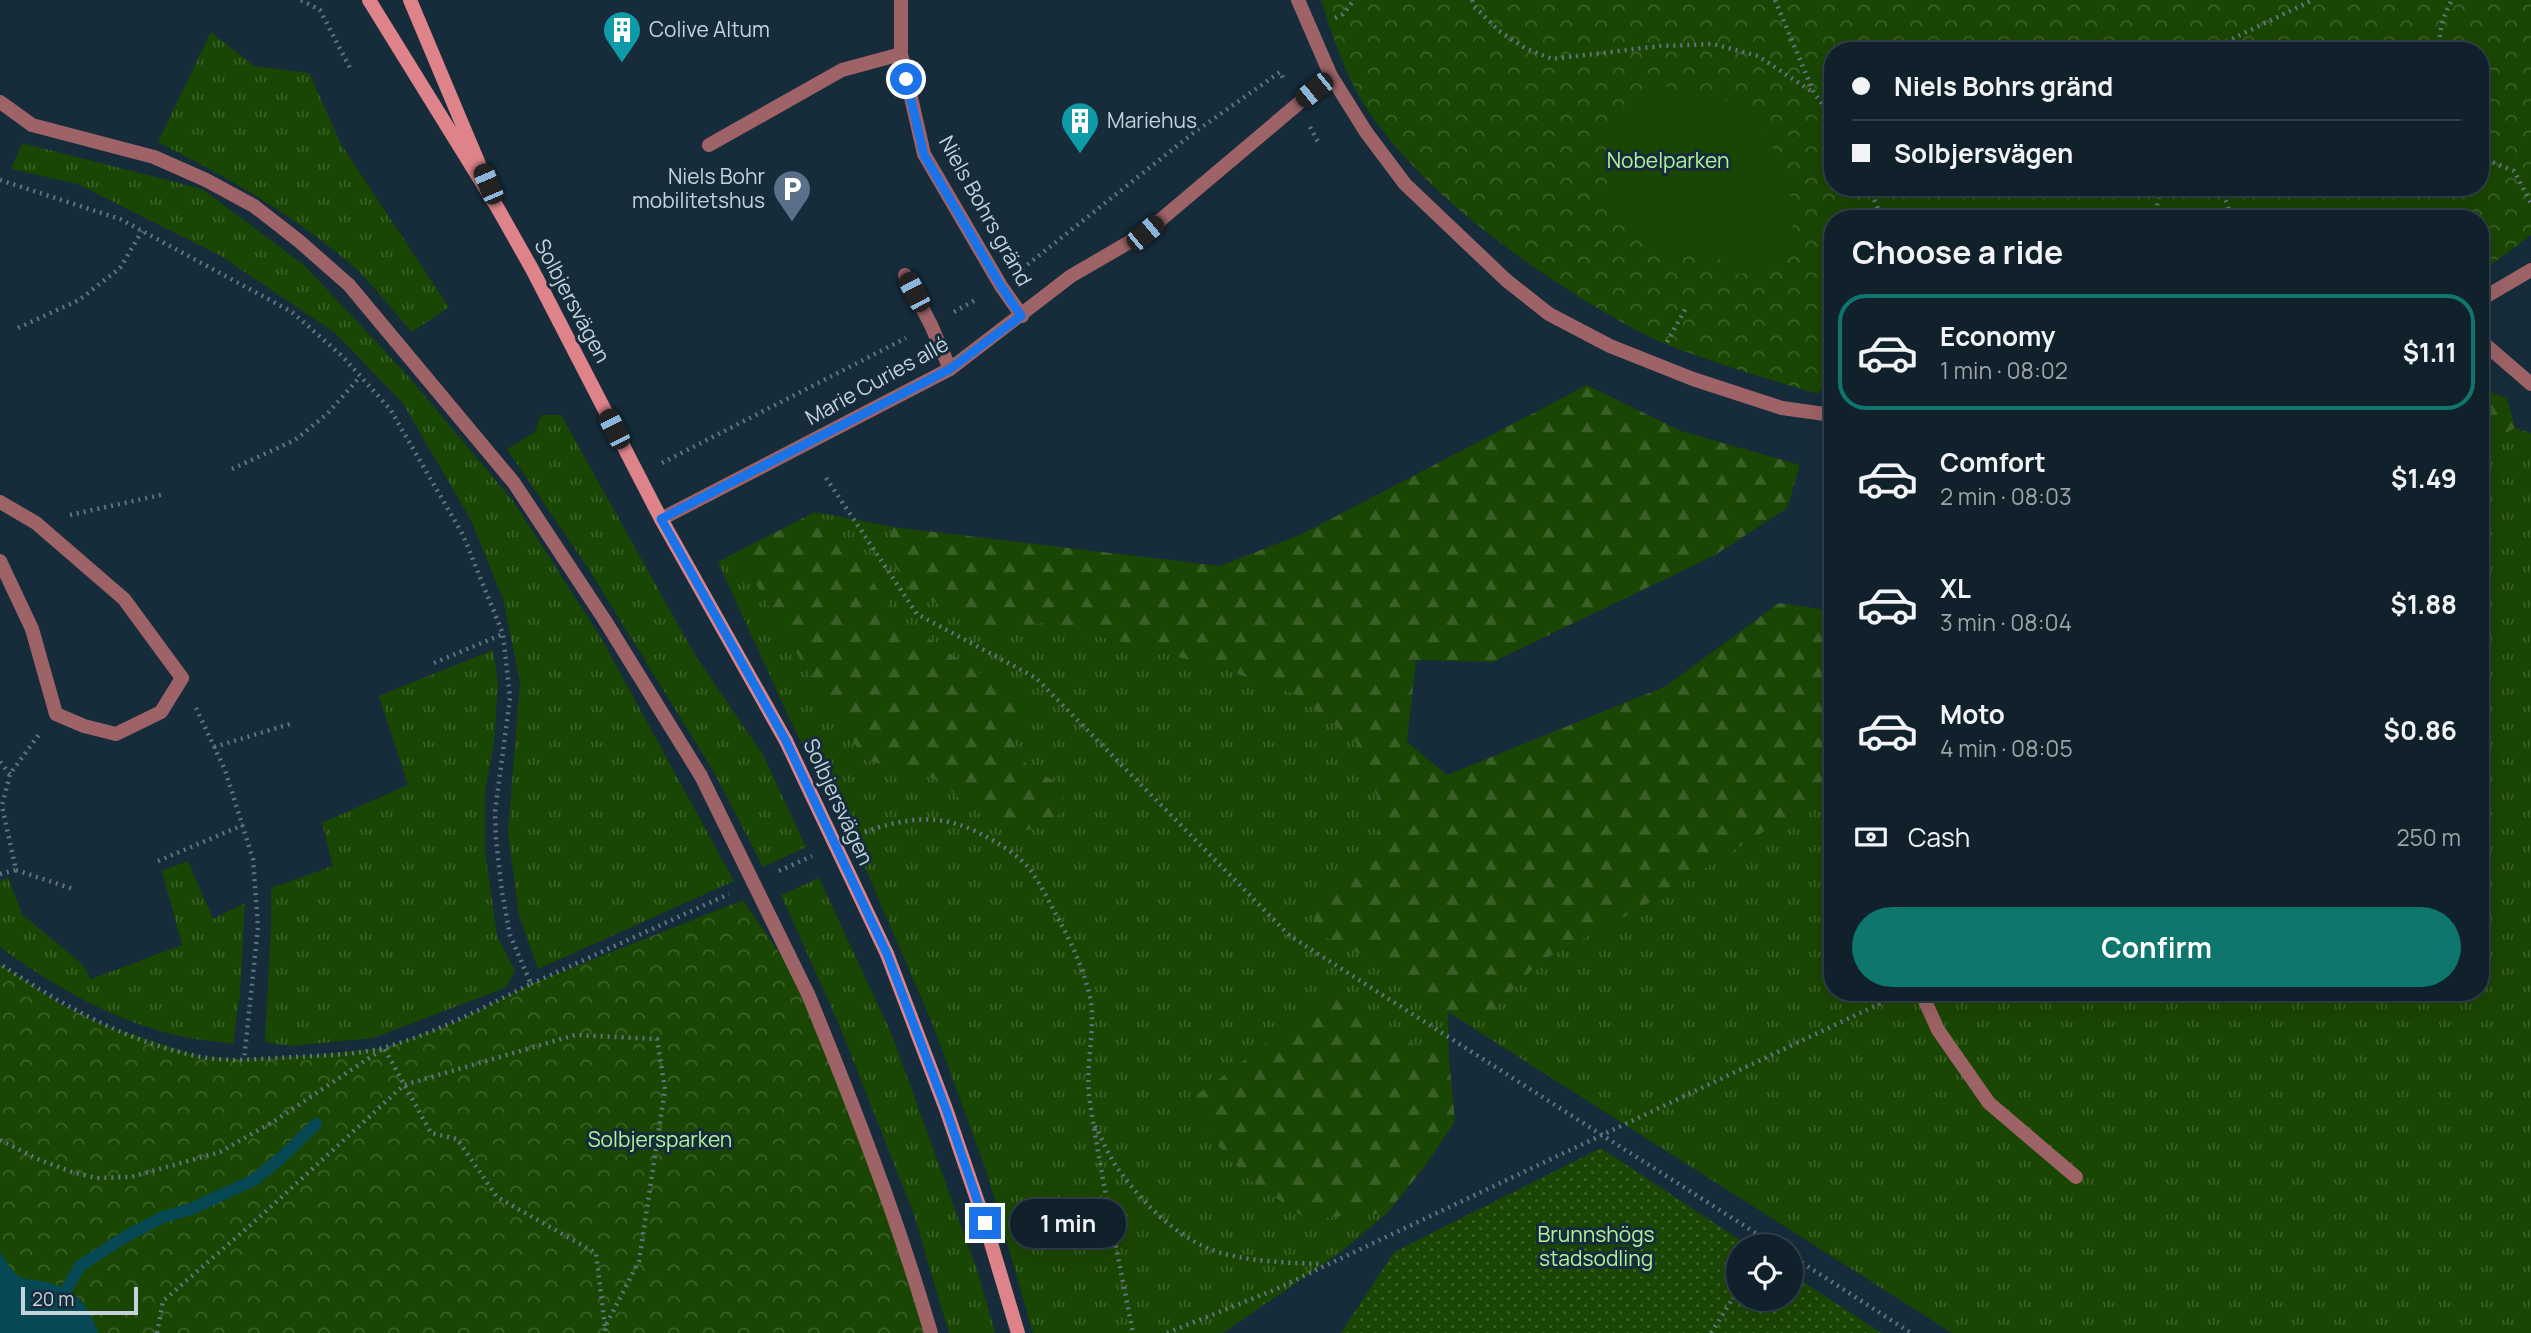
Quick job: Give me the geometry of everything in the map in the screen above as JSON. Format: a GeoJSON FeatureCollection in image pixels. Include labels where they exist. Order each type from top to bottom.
{"type":"FeatureCollection","features":[{"type":"Feature","properties":{"kind":"main road","name":"Solbjersvägen"},"geometry":{"type":"LineString","coordinates":[[369,0],[532,268],[661,519],[786,741],[887,954],[946,1109],[985,1223],[1018,1333]]}},
{"type":"Feature","properties":{"kind":"main road","name":"Solbjersvägen"},"geometry":{"type":"LineString","coordinates":[[411,0],[497,207]]}},
{"type":"Feature","properties":{"kind":"street","name":"Niels Bohrs gränd"},"geometry":{"type":"LineString","coordinates":[[901,0],[901,54],[924,155],[1021,316]]}},
{"type":"Feature","properties":{"kind":"street"},"geometry":{"type":"LineString","coordinates":[[1298,0],[1331,76],[1366,132],[1405,184],[1506,280],[1549,314],[1610,346],[1693,379],[1782,408],[1824,414]]}},
{"type":"Feature","properties":{"kind":"street"},"geometry":{"type":"LineString","coordinates":[[709,145],[842,70],[901,54]]}},
{"type":"Feature","properties":{"kind":"street","name":"Marie Curies allé"},"geometry":{"type":"LineString","coordinates":[[661,519],[950,369],[1071,276],[1145,233],[1331,76]]}},
{"type":"Feature","properties":{"kind":"street"},"geometry":{"type":"LineString","coordinates":[[0,102],[32,124],[154,157],[206,180],[254,206],[349,285],[514,483],[604,619],[701,776],[808,994],[853,1104],[907,1253],[931,1333]]}},
{"type":"Feature","properties":{"kind":"street"},"geometry":{"type":"LineString","coordinates":[[2489,295],[2531,270]]}},
{"type":"Feature","properties":{"kind":"street"},"geometry":{"type":"LineString","coordinates":[[905,275],[950,369]]}},
{"type":"Feature","properties":{"kind":"street"},"geometry":{"type":"LineString","coordinates":[[2489,348],[2531,384]]}},
{"type":"Feature","properties":{"kind":"street"},"geometry":{"type":"LineString","coordinates":[[0,502],[36,523],[124,599],[182,678],[162,712],[116,734],[84,726],[56,714],[32,629],[0,561]]}},
{"type":"Feature","properties":{"kind":"street"},"geometry":{"type":"LineString","coordinates":[[1925,1001],[1938,1030],[1989,1103],[2076,1177]]}},
{"type":"Feature","properties":{"kind":"path"},"geometry":{"type":"LineString","coordinates":[[301,0],[320,10],[351,70]]}},
{"type":"Feature","properties":{"kind":"path"},"geometry":{"type":"LineString","coordinates":[[1472,0],[1474,6],[1499,31],[1525,48],[1552,59],[1660,46],[1713,44],[1758,56],[1814,93]]}},
{"type":"Feature","properties":{"kind":"path"},"geometry":{"type":"LineString","coordinates":[[1775,0],[1814,93],[1824,106]]}},
{"type":"Feature","properties":{"kind":"path"},"geometry":{"type":"LineString","coordinates":[[2226,42],[2313,0]]}},
{"type":"Feature","properties":{"kind":"path"},"geometry":{"type":"LineString","coordinates":[[2439,42],[2442,22],[2452,0]]}},
{"type":"Feature","properties":{"kind":"path"},"geometry":{"type":"LineString","coordinates":[[2489,161],[2514,171],[2531,203]]}},
{"type":"Feature","properties":{"kind":"path"},"geometry":{"type":"LineString","coordinates":[[0,180],[120,219],[292,312],[342,356],[390,409],[463,535],[503,634],[510,698],[495,812],[496,840],[510,935],[531,984]]}},
{"type":"Feature","properties":{"kind":"path"},"geometry":{"type":"LineString","coordinates":[[18,328],[79,300],[120,268],[142,231]]}},
{"type":"Feature","properties":{"kind":"path"},"geometry":{"type":"LineString","coordinates":[[1654,364],[1687,306]]}},
{"type":"Feature","properties":{"kind":"path"},"geometry":{"type":"LineString","coordinates":[[232,469],[295,440],[327,414],[360,377]]}},
{"type":"Feature","properties":{"kind":"path"},"geometry":{"type":"LineString","coordinates":[[826,478],[917,614],[1036,678],[1290,936],[1757,1234]]}},
{"type":"Feature","properties":{"kind":"path"},"geometry":{"type":"LineString","coordinates":[[36,523],[165,494]]}},
{"type":"Feature","properties":{"kind":"path"},"geometry":{"type":"LineString","coordinates":[[434,663],[503,634]]}},
{"type":"Feature","properties":{"kind":"path"},"geometry":{"type":"LineString","coordinates":[[182,678],[225,770],[253,859],[258,927],[244,1059]]}},
{"type":"Feature","properties":{"kind":"path"},"geometry":{"type":"LineString","coordinates":[[16,870],[2,806],[10,774],[56,714]]}},
{"type":"Feature","properties":{"kind":"path"},"geometry":{"type":"LineString","coordinates":[[214,747],[290,724]]}},
{"type":"Feature","properties":{"kind":"path"},"geometry":{"type":"LineString","coordinates":[[0,762],[10,774]]}},
{"type":"Feature","properties":{"kind":"path"},"geometry":{"type":"LineString","coordinates":[[856,835],[894,822],[919,818],[953,821],[977,831],[1026,864],[1065,932],[1085,981],[1091,1012],[1089,1098],[1133,1333]]}},
{"type":"Feature","properties":{"kind":"path"},"geometry":{"type":"LineString","coordinates":[[158,861],[243,825]]}},
{"type":"Feature","properties":{"kind":"path"},"geometry":{"type":"LineString","coordinates":[[767,877],[814,855]]}},
{"type":"Feature","properties":{"kind":"path"},"geometry":{"type":"LineString","coordinates":[[0,874],[16,870],[73,889]]}},
{"type":"Feature","properties":{"kind":"path"},"geometry":{"type":"LineString","coordinates":[[0,1140],[40,1160],[96,1178],[131,1177],[220,1152],[276,1120],[384,1048],[456,1021],[737,890]]}},
{"type":"Feature","properties":{"kind":"path"},"geometry":{"type":"LineString","coordinates":[[0,964],[59,1003],[104,1026],[201,1057],[244,1059],[384,1048]]}},
{"type":"Feature","properties":{"kind":"path"},"geometry":{"type":"LineString","coordinates":[[1167,1333],[1274,1290],[1887,1002]]}},
{"type":"Feature","properties":{"kind":"path"},"geometry":{"type":"LineString","coordinates":[[157,1333],[163,1301],[262,1215],[404,1084],[575,1035],[657,1040],[665,1089],[639,1261],[605,1330]]}},
{"type":"Feature","properties":{"kind":"path"},"geometry":{"type":"LineString","coordinates":[[384,1048],[431,1133],[457,1139],[497,1197],[596,1254],[605,1330]]}},
{"type":"Feature","properties":{"kind":"path"},"geometry":{"type":"LineString","coordinates":[[1093,1122],[1119,1172],[1149,1206],[1182,1234],[1223,1254],[1266,1261],[1324,1265]]}},
{"type":"Feature","properties":{"kind":"path"},"geometry":{"type":"LineString","coordinates":[[1803,1263],[1911,1333]]}},
{"type":"Feature","properties":{"kind":"path"},"geometry":{"type":"LineString","coordinates":[[1711,1333],[1726,1309]]}},
{"type":"Feature","properties":{"kind":"green space","name":"Nobelparken"},"geometry":{"type":"Polygon","coordinates":[[[1321,0],[2531,0],[2531,235],[2489,266],[2489,210],[1824,210],[1824,391],[1820,390],[1818,394],[1744,372],[1650,337],[1587,302],[1525,261],[1464,214],[1408,161],[1363,103],[1339,53],[1321,0]]]}},
{"type":"Feature","properties":{"kind":"green space"},"geometry":{"type":"Polygon","coordinates":[[[211,32],[254,66],[309,73],[342,146],[449,307],[412,332],[364,277],[325,243],[256,196],[158,142],[211,32]]]}},
{"type":"Feature","properties":{"kind":"green space"},"geometry":{"type":"Polygon","coordinates":[[[1670,85],[1677,99],[1710,96],[1729,101],[1744,110],[1771,144],[1789,187],[1793,209],[1792,229],[1786,245],[1768,263],[1727,277],[1725,260],[1682,254],[1657,245],[1633,228],[1615,205],[1610,194],[1606,170],[1612,133],[1625,113],[1635,104],[1670,85]]]}},
{"type":"Feature","properties":{"kind":"green space"},"geometry":{"type":"Polygon","coordinates":[[[22,143],[202,189],[305,266],[407,375],[513,501],[600,636],[734,881],[538,969],[519,915],[508,833],[520,682],[503,599],[471,520],[402,402],[334,332],[221,256],[78,184],[11,169],[22,143]]]}},
{"type":"Feature","properties":{"kind":"green space"},"geometry":{"type":"Polygon","coordinates":[[[1587,385],[1681,431],[1800,465],[1787,508],[1715,555],[1493,662],[1416,660],[1407,742],[1447,775],[1666,686],[1779,603],[1824,610],[1824,794],[1639,909],[1539,962],[1491,1013],[1447,1011],[1377,962],[1315,932],[1313,905],[1329,880],[1373,863],[1383,812],[1356,742],[1295,694],[1223,669],[1046,622],[990,633],[907,587],[891,558],[889,540],[893,527],[1220,566],[1302,534],[1587,385]]]}},
{"type":"Feature","properties":{"kind":"green space"},"geometry":{"type":"Polygon","coordinates":[[[2489,391],[2507,398],[2515,428],[2489,442],[2489,391]]]}},
{"type":"Feature","properties":{"kind":"green space"},"geometry":{"type":"Polygon","coordinates":[[[541,415],[561,415],[695,655],[763,755],[806,847],[763,867],[714,772],[588,568],[507,449],[535,432],[541,415]]]}},
{"type":"Feature","properties":{"kind":"green space"},"geometry":{"type":"Polygon","coordinates":[[[2515,428],[2531,433],[2531,1333],[1952,1333],[1803,1238],[1803,1234],[1797,1234],[1448,1012],[1449,1058],[1388,1034],[1329,994],[1193,1098],[1210,1137],[1249,1179],[1306,1219],[1387,1213],[1341,1252],[1223,1333],[1033,1333],[987,1173],[933,1025],[863,863],[792,724],[718,562],[737,552],[833,714],[866,760],[935,779],[1001,829],[1065,785],[1029,769],[1007,729],[1032,707],[895,615],[839,532],[815,512],[893,527],[889,540],[990,633],[1046,622],[1223,669],[1295,694],[1356,742],[1383,812],[1373,863],[1329,880],[1315,931],[1377,962],[1447,1011],[1491,1013],[1539,962],[1639,909],[1824,794],[1824,1001],[2489,1001],[2489,442],[2515,428]]]}},
{"type":"Feature","properties":{"kind":"green space"},"geometry":{"type":"Polygon","coordinates":[[[815,512],[839,532],[895,615],[1032,707],[1007,730],[1029,769],[1065,785],[1061,812],[1046,826],[1022,831],[1001,829],[935,779],[866,760],[833,714],[737,552],[815,512]]]}},
{"type":"Feature","properties":{"kind":"green space"},"geometry":{"type":"Polygon","coordinates":[[[493,650],[498,682],[494,743],[485,791],[485,852],[497,936],[515,971],[505,988],[373,1038],[290,1046],[265,1042],[271,888],[333,866],[322,823],[408,785],[379,696],[493,650]]]}},
{"type":"Feature","properties":{"kind":"green space"},"geometry":{"type":"Polygon","coordinates":[[[188,861],[213,919],[245,903],[240,994],[233,1044],[179,1036],[108,1012],[41,975],[0,947],[0,881],[8,878],[22,914],[82,964],[91,979],[182,945],[162,871],[188,861]]]}},
{"type":"Feature","properties":{"kind":"green space"},"geometry":{"type":"Polygon","coordinates":[[[819,878],[892,1035],[978,1273],[995,1333],[949,1333],[913,1212],[838,1022],[781,895],[819,878]]]}},
{"type":"Feature","properties":{"kind":"green space","name":"Solbjersparken"},"geometry":{"type":"Polygon","coordinates":[[[743,900],[808,994],[931,1333],[0,1333],[0,964],[59,1003],[104,1025],[201,1057],[244,1059],[319,1055],[384,1048],[456,1022],[531,984],[743,900]]]}},
{"type":"Feature","properties":{"kind":"green space"},"geometry":{"type":"Polygon","coordinates":[[[1329,994],[1388,1034],[1449,1058],[1455,1121],[1426,1165],[1387,1213],[1306,1219],[1249,1179],[1210,1137],[1193,1097],[1329,994]]]}},
{"type":"Feature","properties":{"kind":"green space","name":"Brunnshögs stadsodling"},"geometry":{"type":"Polygon","coordinates":[[[1601,1148],[1731,1234],[1726,1234],[1726,1311],[1803,1311],[1803,1282],[1881,1333],[1341,1333],[1394,1252],[1601,1148]]]}},
{"type":"Feature","properties":{"kind":"water"},"geometry":{"type":"Polygon","coordinates":[[[0,1251],[11,1269],[20,1277],[47,1282],[74,1294],[85,1306],[99,1333],[0,1333],[0,1251]]]}},
{"type":"Feature","properties":{"kind":"waterway"},"geometry":{"type":"LineString","coordinates":[[67,1289],[80,1266],[125,1237],[163,1217],[191,1209],[254,1180],[316,1124]]}},
{"type":"Feature","properties":{"kind":"place","name":"Colive Altum"},"geometry":{"type":"Point","coordinates":[622,64]}},
{"type":"Feature","properties":{"kind":"place","name":"Mariehus"},"geometry":{"type":"Point","coordinates":[1080,155]}},
{"type":"Feature","properties":{"kind":"place","name":"Niels Bohr mobilitetshus"},"geometry":{"type":"Point","coordinates":[792,223]}},
{"type":"Feature","properties":{"kind":"route"},"geometry":{"type":"LineString","coordinates":[[906,79],[924,155],[1021,316],[950,369],[661,519],[786,741],[887,954],[946,1109],[985,1223]]}}]}
